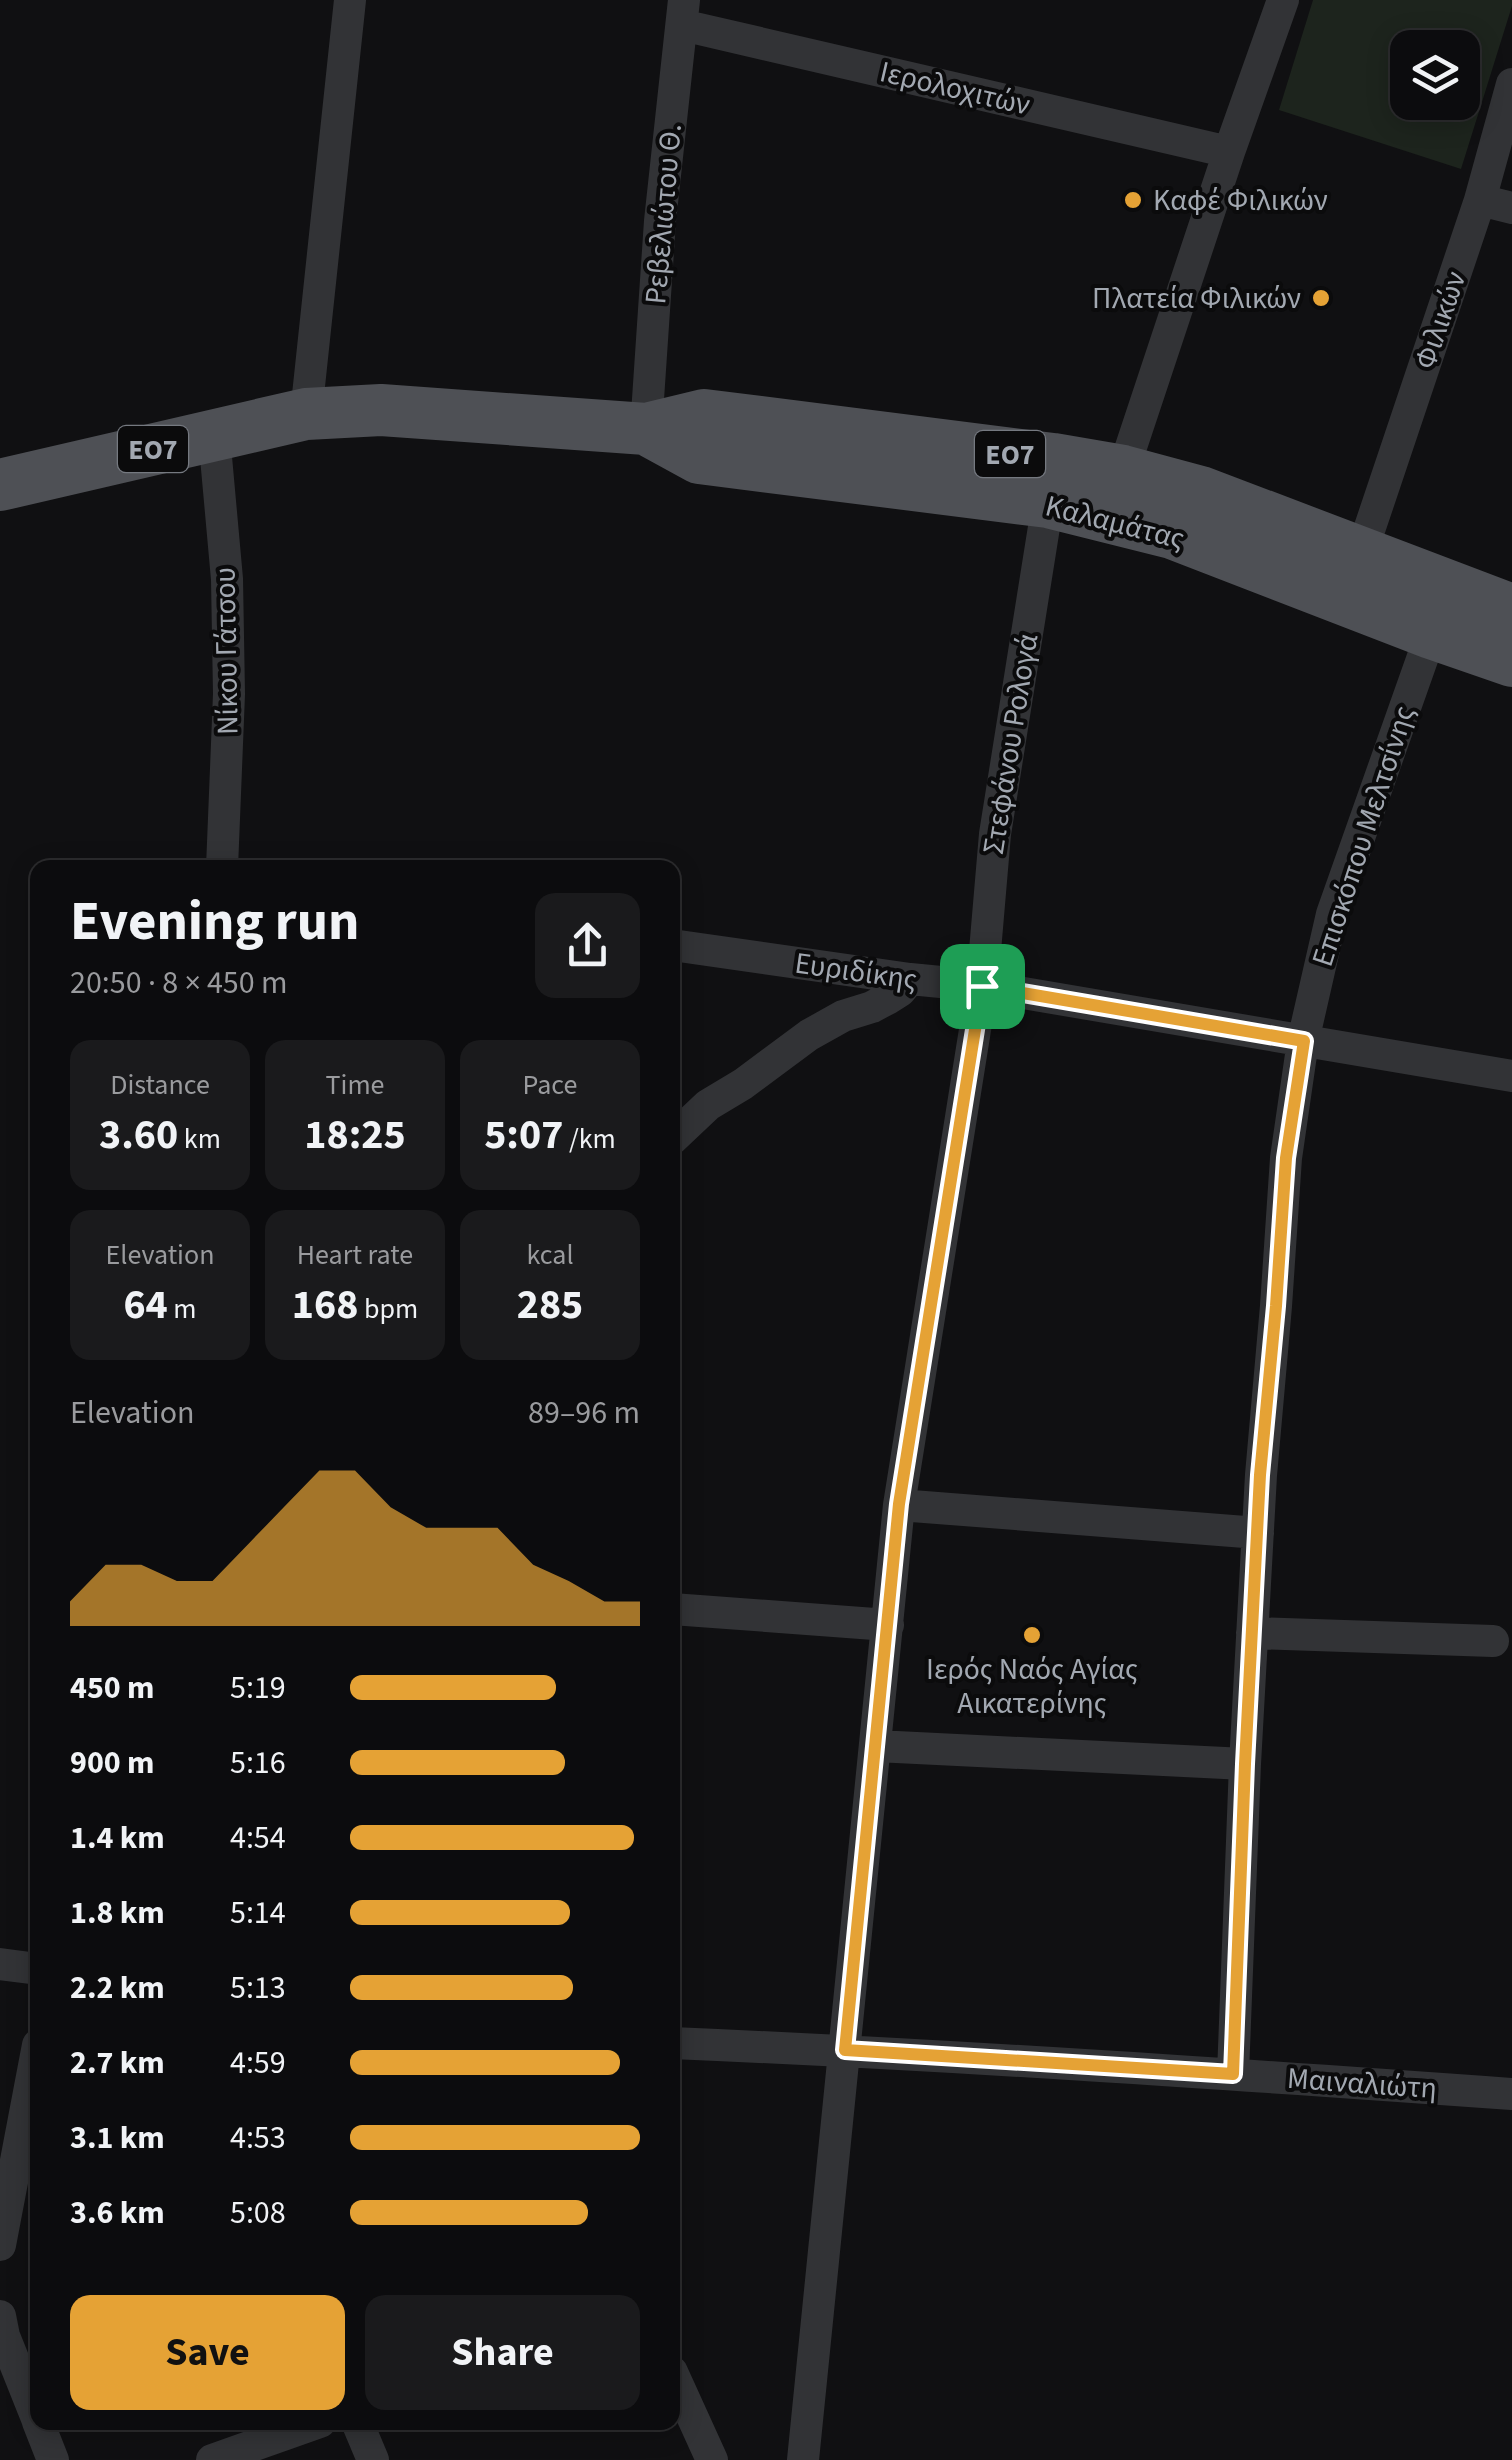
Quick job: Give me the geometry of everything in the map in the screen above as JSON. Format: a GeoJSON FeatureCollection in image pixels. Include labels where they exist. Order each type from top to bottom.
{"type":"FeatureCollection","features":[{"type":"Feature","properties":{"kind":"main road","name":"Καλαμάτας"},"geometry":{"type":"LineString","coordinates":[[0,485],[306,414],[380,410],[646,428],[704,415],[1053,459],[1123,471],[1201,492],[1362,554],[1512,661]]}},
{"type":"Feature","properties":{"kind":"main road","name":"Καλαμάτας"},"geometry":{"type":"LineString","coordinates":[[646,428],[699,458],[1048,502],[1172,533],[1439,610],[1512,610]]}},
{"type":"Feature","properties":{"kind":"street"},"geometry":{"type":"LineString","coordinates":[[306,414],[350,0]]}},
{"type":"Feature","properties":{"kind":"street"},"geometry":{"type":"LineString","coordinates":[[1123,471],[1228,152],[1283,0]]}},
{"type":"Feature","properties":{"kind":"street","name":"Ιερολοχιτών"},"geometry":{"type":"LineString","coordinates":[[683,12],[1228,152]]}},
{"type":"Feature","properties":{"kind":"street","name":"Ρεβελιώτου Θ."},"geometry":{"type":"LineString","coordinates":[[646,428],[660,221],[683,12]]}},
{"type":"Feature","properties":{"kind":"street","name":"Φιλικών"},"geometry":{"type":"LineString","coordinates":[[1362,554],[1480,200],[1512,84]]}},
{"type":"Feature","properties":{"kind":"street"},"geometry":{"type":"LineString","coordinates":[[1480,200],[1512,208]]}},
{"type":"Feature","properties":{"kind":"street","name":"Νίκου Γάτσου"},"geometry":{"type":"LineString","coordinates":[[214,435],[228,617],[222,860]]}},
{"type":"Feature","properties":{"kind":"street","name":"Στεφάνου Ρολογά"},"geometry":{"type":"LineString","coordinates":[[802,2460],[899,1504],[982,986],[994,834],[1048,502]]}},
{"type":"Feature","properties":{"kind":"street","name":"Επισκόπου Μελτσίνης"},"geometry":{"type":"LineString","coordinates":[[1233,2074],[1252,1634],[1286,1158],[1304,1041],[1332,914],[1439,610]]}},
{"type":"Feature","properties":{"kind":"street","name":"Ευριδίκης"},"geometry":{"type":"LineString","coordinates":[[680,946],[982,986],[1512,1076]]}},
{"type":"Feature","properties":{"kind":"street"},"geometry":{"type":"LineString","coordinates":[[680,1131],[708,1105],[744,1084],[809,1035],[889,998],[910,979]]}},
{"type":"Feature","properties":{"kind":"street"},"geometry":{"type":"LineString","coordinates":[[899,1504],[1258,1533]]}},
{"type":"Feature","properties":{"kind":"street"},"geometry":{"type":"LineString","coordinates":[[680,1609],[888,1625]]}},
{"type":"Feature","properties":{"kind":"street"},"geometry":{"type":"LineString","coordinates":[[1252,1634],[1493,1641]]}},
{"type":"Feature","properties":{"kind":"street"},"geometry":{"type":"LineString","coordinates":[[876,1746],[1245,1764]]}},
{"type":"Feature","properties":{"kind":"street"},"geometry":{"type":"LineString","coordinates":[[0,1964],[30,1968]]}},
{"type":"Feature","properties":{"kind":"street","name":"Μαιναλιώτη"},"geometry":{"type":"LineString","coordinates":[[680,2044],[845,2050],[1512,2094]]}},
{"type":"Feature","properties":{"kind":"street"},"geometry":{"type":"LineString","coordinates":[[0,2245],[30,2087]]}},
{"type":"Feature","properties":{"kind":"street"},"geometry":{"type":"LineString","coordinates":[[0,2316],[30,2402]]}},
{"type":"Feature","properties":{"kind":"street"},"geometry":{"type":"LineString","coordinates":[[680,2390],[712,2460]]}},
{"type":"Feature","properties":{"kind":"street"},"geometry":{"type":"LineString","coordinates":[[41,2430],[53,2460]]}},
{"type":"Feature","properties":{"kind":"street"},"geometry":{"type":"LineString","coordinates":[[212,2460],[297,2430]]}},
{"type":"Feature","properties":{"kind":"street"},"geometry":{"type":"LineString","coordinates":[[360,2430],[372,2460]]}},
{"type":"Feature","properties":{"kind":"shaded area"},"geometry":{"type":"Polygon","coordinates":[[[1313,0],[1512,0],[1480,108],[1480,30],[1390,30],[1390,120],[1476,120],[1461,169],[1279,110],[1313,0]]]}},
{"type":"Feature","properties":{"kind":"place","name":"Καφέ Φιλικών"},"geometry":{"type":"Point","coordinates":[1133,200]}},
{"type":"Feature","properties":{"kind":"place","name":"Πλατεία Φιλικών"},"geometry":{"type":"Point","coordinates":[1321,298]}},
{"type":"Feature","properties":{"kind":"place","name":"Ιερός Ναός Αγίας Αικατερίνης"},"geometry":{"type":"Point","coordinates":[1032,1635]}},
{"type":"Feature","properties":{"kind":"route"},"geometry":{"type":"LineString","coordinates":[[982,986],[1304,1041],[1286,1158],[1260,1475],[1233,2074],[845,2050],[899,1504],[982,986]]}}]}
